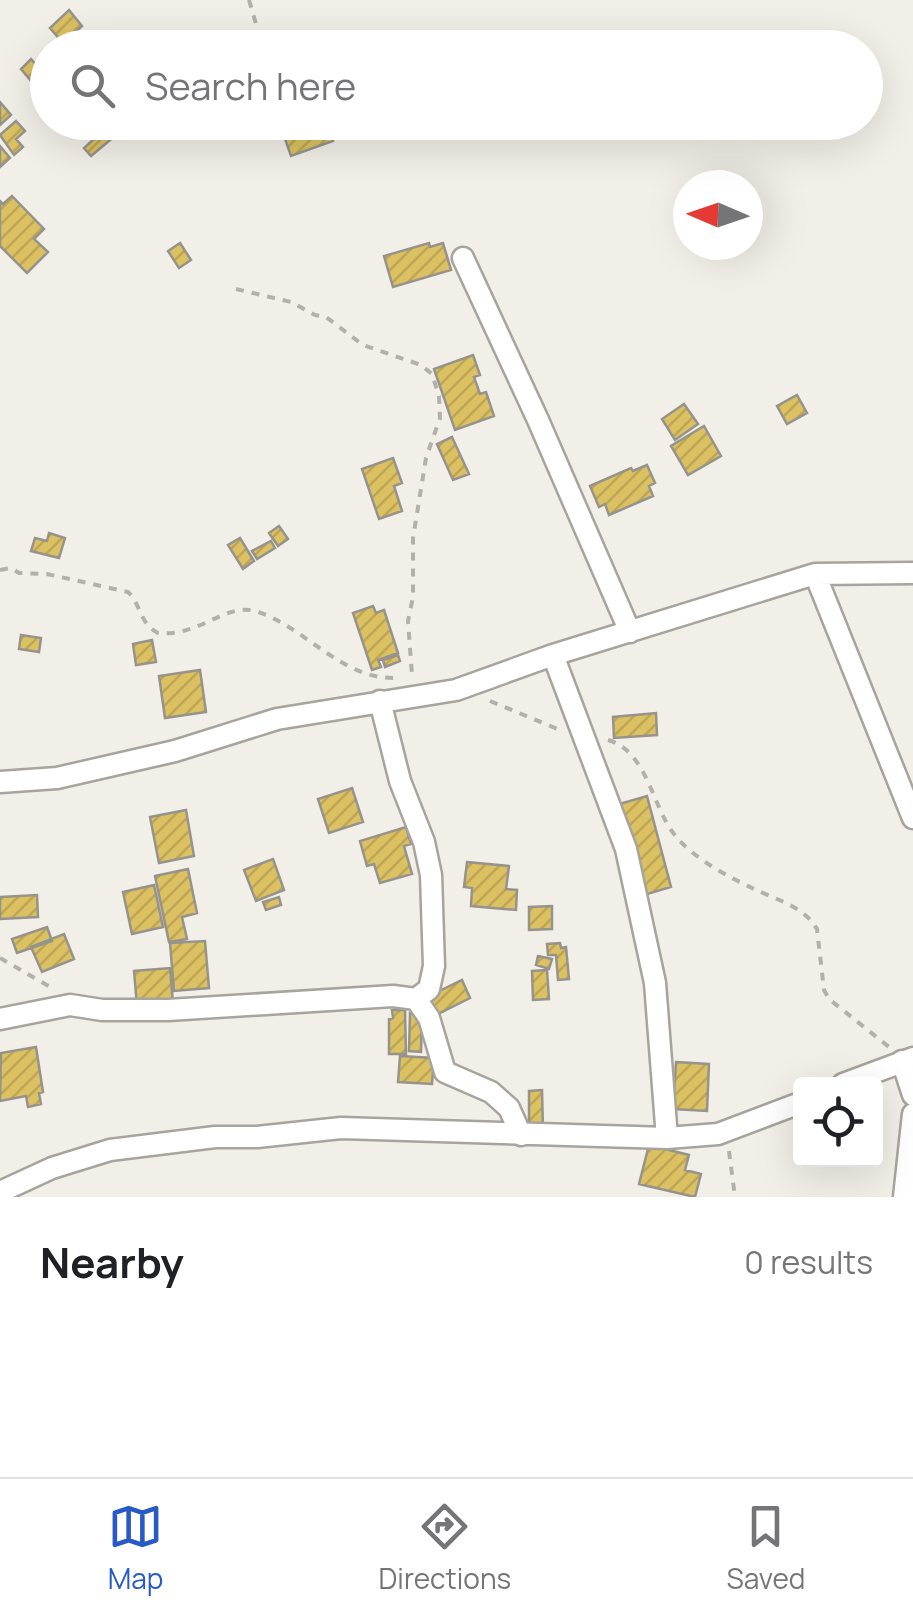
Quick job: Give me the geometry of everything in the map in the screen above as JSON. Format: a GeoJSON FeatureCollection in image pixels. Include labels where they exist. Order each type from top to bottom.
{"type":"FeatureCollection","features":[{"type":"Feature","properties":{"kind":"street"},"geometry":{"type":"LineString","coordinates":[[462,258],[630,632]]}},
{"type":"Feature","properties":{"kind":"street"},"geometry":{"type":"LineString","coordinates":[[0,782],[58,778],[176,751],[277,719],[456,690],[815,574],[913,573]]}},
{"type":"Feature","properties":{"kind":"street"},"geometry":{"type":"LineString","coordinates":[[815,574],[913,818]]}},
{"type":"Feature","properties":{"kind":"street"},"geometry":{"type":"LineString","coordinates":[[553,656],[626,849],[655,983],[668,1138]]}},
{"type":"Feature","properties":{"kind":"street"},"geometry":{"type":"LineString","coordinates":[[0,1019],[70,1005],[102,1010],[168,1010],[393,996],[416,999],[429,989],[434,966],[431,875],[424,842],[400,780],[380,701]]}},
{"type":"Feature","properties":{"kind":"street"},"geometry":{"type":"LineString","coordinates":[[416,999],[429,1018],[445,1072],[490,1092],[509,1108],[521,1136]]}},
{"type":"Feature","properties":{"kind":"street"},"geometry":{"type":"LineString","coordinates":[[861,1077],[908,1059],[913,1095]]}},
{"type":"Feature","properties":{"kind":"street"},"geometry":{"type":"LineString","coordinates":[[0,1192],[52,1168],[110,1150],[173,1141],[258,1138],[341,1128],[668,1138],[727,1131],[793,1105]]}},
{"type":"Feature","properties":{"kind":"street"},"geometry":{"type":"LineString","coordinates":[[904,1197],[913,1114]]}},
{"type":"Feature","properties":{"kind":"path"},"geometry":{"type":"LineString","coordinates":[[249,0],[258,30]]}},
{"type":"Feature","properties":{"kind":"path"},"geometry":{"type":"LineString","coordinates":[[236,289],[291,302],[326,317],[363,345],[421,365],[432,374],[440,396],[440,418],[426,458],[413,538],[413,597],[408,621],[412,675]]}},
{"type":"Feature","properties":{"kind":"path"},"geometry":{"type":"LineString","coordinates":[[0,570],[11,568],[19,573],[82,580],[128,592],[141,619],[158,633],[192,631],[225,613],[252,610],[375,676],[412,675],[421,679]]}},
{"type":"Feature","properties":{"kind":"path"},"geometry":{"type":"LineString","coordinates":[[456,690],[546,725],[615,742],[630,753],[674,835],[716,868],[754,890],[774,896],[813,922],[829,1000],[908,1059]]}},
{"type":"Feature","properties":{"kind":"path"},"geometry":{"type":"LineString","coordinates":[[0,958],[23,974],[45,982],[70,1005]]}},
{"type":"Feature","properties":{"kind":"path"},"geometry":{"type":"LineString","coordinates":[[727,1131],[735,1197]]}},
{"type":"Feature","properties":{"kind":"building"},"geometry":{"type":"Polygon","coordinates":[[[69,10],[82,26],[78,30],[50,28],[69,10]]]}},
{"type":"Feature","properties":{"kind":"building"},"geometry":{"type":"Polygon","coordinates":[[[30,60],[30,80],[21,69],[30,60]]]}},
{"type":"Feature","properties":{"kind":"building"},"geometry":{"type":"Polygon","coordinates":[[[0,102],[11,115],[0,125],[0,102]]]}},
{"type":"Feature","properties":{"kind":"building"},"geometry":{"type":"Polygon","coordinates":[[[16,121],[25,131],[16,139],[23,147],[14,155],[0,135],[16,121]]]}},
{"type":"Feature","properties":{"kind":"building"},"geometry":{"type":"Polygon","coordinates":[[[93,140],[110,140],[91,156],[84,148],[93,140]]]}},
{"type":"Feature","properties":{"kind":"building"},"geometry":{"type":"Polygon","coordinates":[[[285,140],[333,140],[333,141],[291,156],[285,140]]]}},
{"type":"Feature","properties":{"kind":"building"},"geometry":{"type":"Polygon","coordinates":[[[0,146],[10,158],[0,167],[0,146]]]}},
{"type":"Feature","properties":{"kind":"building"},"geometry":{"type":"Polygon","coordinates":[[[12,196],[44,229],[34,239],[48,252],[27,273],[0,246],[0,201],[3,204],[12,196]]]}},
{"type":"Feature","properties":{"kind":"building"},"geometry":{"type":"Polygon","coordinates":[[[180,243],[191,260],[179,268],[168,251],[180,243]]]}},
{"type":"Feature","properties":{"kind":"building"},"geometry":{"type":"Polygon","coordinates":[[[429,243],[430,247],[443,243],[451,270],[393,287],[384,256],[429,243]]]}},
{"type":"Feature","properties":{"kind":"building"},"geometry":{"type":"Polygon","coordinates":[[[473,355],[480,375],[474,377],[480,394],[486,392],[494,416],[455,430],[434,369],[473,355]]]}},
{"type":"Feature","properties":{"kind":"building"},"geometry":{"type":"Polygon","coordinates":[[[797,395],[807,413],[787,424],[777,406],[797,395]]]}},
{"type":"Feature","properties":{"kind":"building"},"geometry":{"type":"Polygon","coordinates":[[[684,404],[698,424],[675,440],[662,419],[684,404]]]}},
{"type":"Feature","properties":{"kind":"building"},"geometry":{"type":"Polygon","coordinates":[[[704,426],[721,456],[688,475],[671,446],[704,426]]]}},
{"type":"Feature","properties":{"kind":"building"},"geometry":{"type":"Polygon","coordinates":[[[452,437],[469,474],[453,480],[437,444],[452,437]]]}},
{"type":"Feature","properties":{"kind":"building"},"geometry":{"type":"Polygon","coordinates":[[[393,458],[402,483],[394,486],[402,511],[379,519],[362,469],[393,458]]]}},
{"type":"Feature","properties":{"kind":"building"},"geometry":{"type":"Polygon","coordinates":[[[647,465],[655,483],[649,486],[653,496],[609,515],[605,504],[599,507],[590,486],[647,465]]]}},
{"type":"Feature","properties":{"kind":"building"},"geometry":{"type":"Polygon","coordinates":[[[279,526],[288,539],[278,546],[269,533],[279,526]]]}},
{"type":"Feature","properties":{"kind":"building"},"geometry":{"type":"Polygon","coordinates":[[[49,533],[65,538],[59,558],[31,551],[35,538],[47,541],[49,533]]]}},
{"type":"Feature","properties":{"kind":"building"},"geometry":{"type":"Polygon","coordinates":[[[240,538],[254,561],[243,569],[228,545],[240,538]]]}},
{"type":"Feature","properties":{"kind":"building"},"geometry":{"type":"Polygon","coordinates":[[[271,541],[275,548],[257,559],[252,551],[271,541]]]}},
{"type":"Feature","properties":{"kind":"building"},"geometry":{"type":"Polygon","coordinates":[[[373,606],[376,613],[384,610],[398,653],[378,660],[381,667],[372,670],[353,613],[373,606]]]}},
{"type":"Feature","properties":{"kind":"building"},"geometry":{"type":"Polygon","coordinates":[[[21,635],[41,638],[39,652],[19,649],[21,635]]]}},
{"type":"Feature","properties":{"kind":"building"},"geometry":{"type":"Polygon","coordinates":[[[152,640],[156,662],[136,665],[133,644],[152,640]]]}},
{"type":"Feature","properties":{"kind":"building"},"geometry":{"type":"Polygon","coordinates":[[[398,655],[400,661],[385,667],[383,660],[398,655]]]}},
{"type":"Feature","properties":{"kind":"building"},"geometry":{"type":"Polygon","coordinates":[[[200,670],[206,712],[165,718],[159,676],[200,670]]]}},
{"type":"Feature","properties":{"kind":"building"},"geometry":{"type":"Polygon","coordinates":[[[656,713],[657,735],[614,738],[613,717],[656,713]]]}},
{"type":"Feature","properties":{"kind":"building"},"geometry":{"type":"Polygon","coordinates":[[[352,788],[363,822],[329,833],[318,799],[352,788]]]}},
{"type":"Feature","properties":{"kind":"building"},"geometry":{"type":"Polygon","coordinates":[[[647,796],[671,887],[644,895],[619,804],[647,796]]]}},
{"type":"Feature","properties":{"kind":"building"},"geometry":{"type":"Polygon","coordinates":[[[186,810],[194,856],[159,863],[150,817],[186,810]]]}},
{"type":"Feature","properties":{"kind":"building"},"geometry":{"type":"Polygon","coordinates":[[[406,827],[411,844],[404,846],[412,874],[380,883],[374,864],[367,866],[360,841],[406,827]]]}},
{"type":"Feature","properties":{"kind":"building"},"geometry":{"type":"Polygon","coordinates":[[[273,859],[284,890],[256,901],[244,870],[273,859]]]}},
{"type":"Feature","properties":{"kind":"building"},"geometry":{"type":"Polygon","coordinates":[[[467,862],[509,866],[506,889],[517,890],[516,910],[471,906],[472,888],[464,887],[467,862]]]}},
{"type":"Feature","properties":{"kind":"building"},"geometry":{"type":"Polygon","coordinates":[[[188,869],[197,913],[182,917],[187,939],[169,942],[155,876],[188,869]]]}},
{"type":"Feature","properties":{"kind":"building"},"geometry":{"type":"Polygon","coordinates":[[[154,885],[163,927],[132,934],[123,892],[154,885]]]}},
{"type":"Feature","properties":{"kind":"building"},"geometry":{"type":"Polygon","coordinates":[[[37,895],[38,917],[0,919],[0,897],[37,895]]]}},
{"type":"Feature","properties":{"kind":"building"},"geometry":{"type":"Polygon","coordinates":[[[279,897],[281,905],[266,910],[263,902],[279,897]]]}},
{"type":"Feature","properties":{"kind":"building"},"geometry":{"type":"Polygon","coordinates":[[[552,906],[552,929],[529,930],[529,907],[552,906]]]}},
{"type":"Feature","properties":{"kind":"building"},"geometry":{"type":"Polygon","coordinates":[[[47,927],[52,941],[17,953],[12,939],[47,927]]]}},
{"type":"Feature","properties":{"kind":"building"},"geometry":{"type":"Polygon","coordinates":[[[64,934],[74,959],[42,972],[31,947],[64,934]]]}},
{"type":"Feature","properties":{"kind":"building"},"geometry":{"type":"Polygon","coordinates":[[[205,941],[209,988],[174,991],[170,943],[205,941]]]}},
{"type":"Feature","properties":{"kind":"building"},"geometry":{"type":"Polygon","coordinates":[[[560,943],[561,948],[566,947],[569,979],[558,980],[556,955],[548,955],[547,944],[560,943]]]}},
{"type":"Feature","properties":{"kind":"building"},"geometry":{"type":"Polygon","coordinates":[[[538,956],[552,959],[549,969],[536,965],[538,956]]]}},
{"type":"Feature","properties":{"kind":"building"},"geometry":{"type":"Polygon","coordinates":[[[170,968],[173,1003],[137,1006],[134,971],[170,968]]]}},
{"type":"Feature","properties":{"kind":"building"},"geometry":{"type":"Polygon","coordinates":[[[547,970],[549,999],[533,1000],[532,971],[547,970]]]}},
{"type":"Feature","properties":{"kind":"building"},"geometry":{"type":"Polygon","coordinates":[[[462,980],[470,998],[432,1017],[423,999],[462,980]]]}},
{"type":"Feature","properties":{"kind":"building"},"geometry":{"type":"Polygon","coordinates":[[[392,1010],[405,1010],[406,1054],[389,1054],[392,1010]]]}},
{"type":"Feature","properties":{"kind":"building"},"geometry":{"type":"Polygon","coordinates":[[[410,1013],[422,1013],[421,1052],[409,1051],[410,1013]]]}},
{"type":"Feature","properties":{"kind":"building"},"geometry":{"type":"Polygon","coordinates":[[[36,1047],[43,1092],[39,1093],[41,1104],[28,1107],[26,1096],[0,1101],[1,1053],[36,1047]]]}},
{"type":"Feature","properties":{"kind":"building"},"geometry":{"type":"Polygon","coordinates":[[[400,1056],[434,1058],[432,1084],[398,1082],[400,1056]]]}},
{"type":"Feature","properties":{"kind":"building"},"geometry":{"type":"Polygon","coordinates":[[[676,1062],[709,1064],[707,1111],[673,1109],[676,1062]]]}},
{"type":"Feature","properties":{"kind":"building"},"geometry":{"type":"Polygon","coordinates":[[[542,1090],[543,1129],[529,1130],[529,1091],[542,1090]]]}},
{"type":"Feature","properties":{"kind":"building"},"geometry":{"type":"Polygon","coordinates":[[[649,1145],[689,1155],[685,1170],[701,1174],[695,1197],[639,1184],[649,1145]]]}}]}
